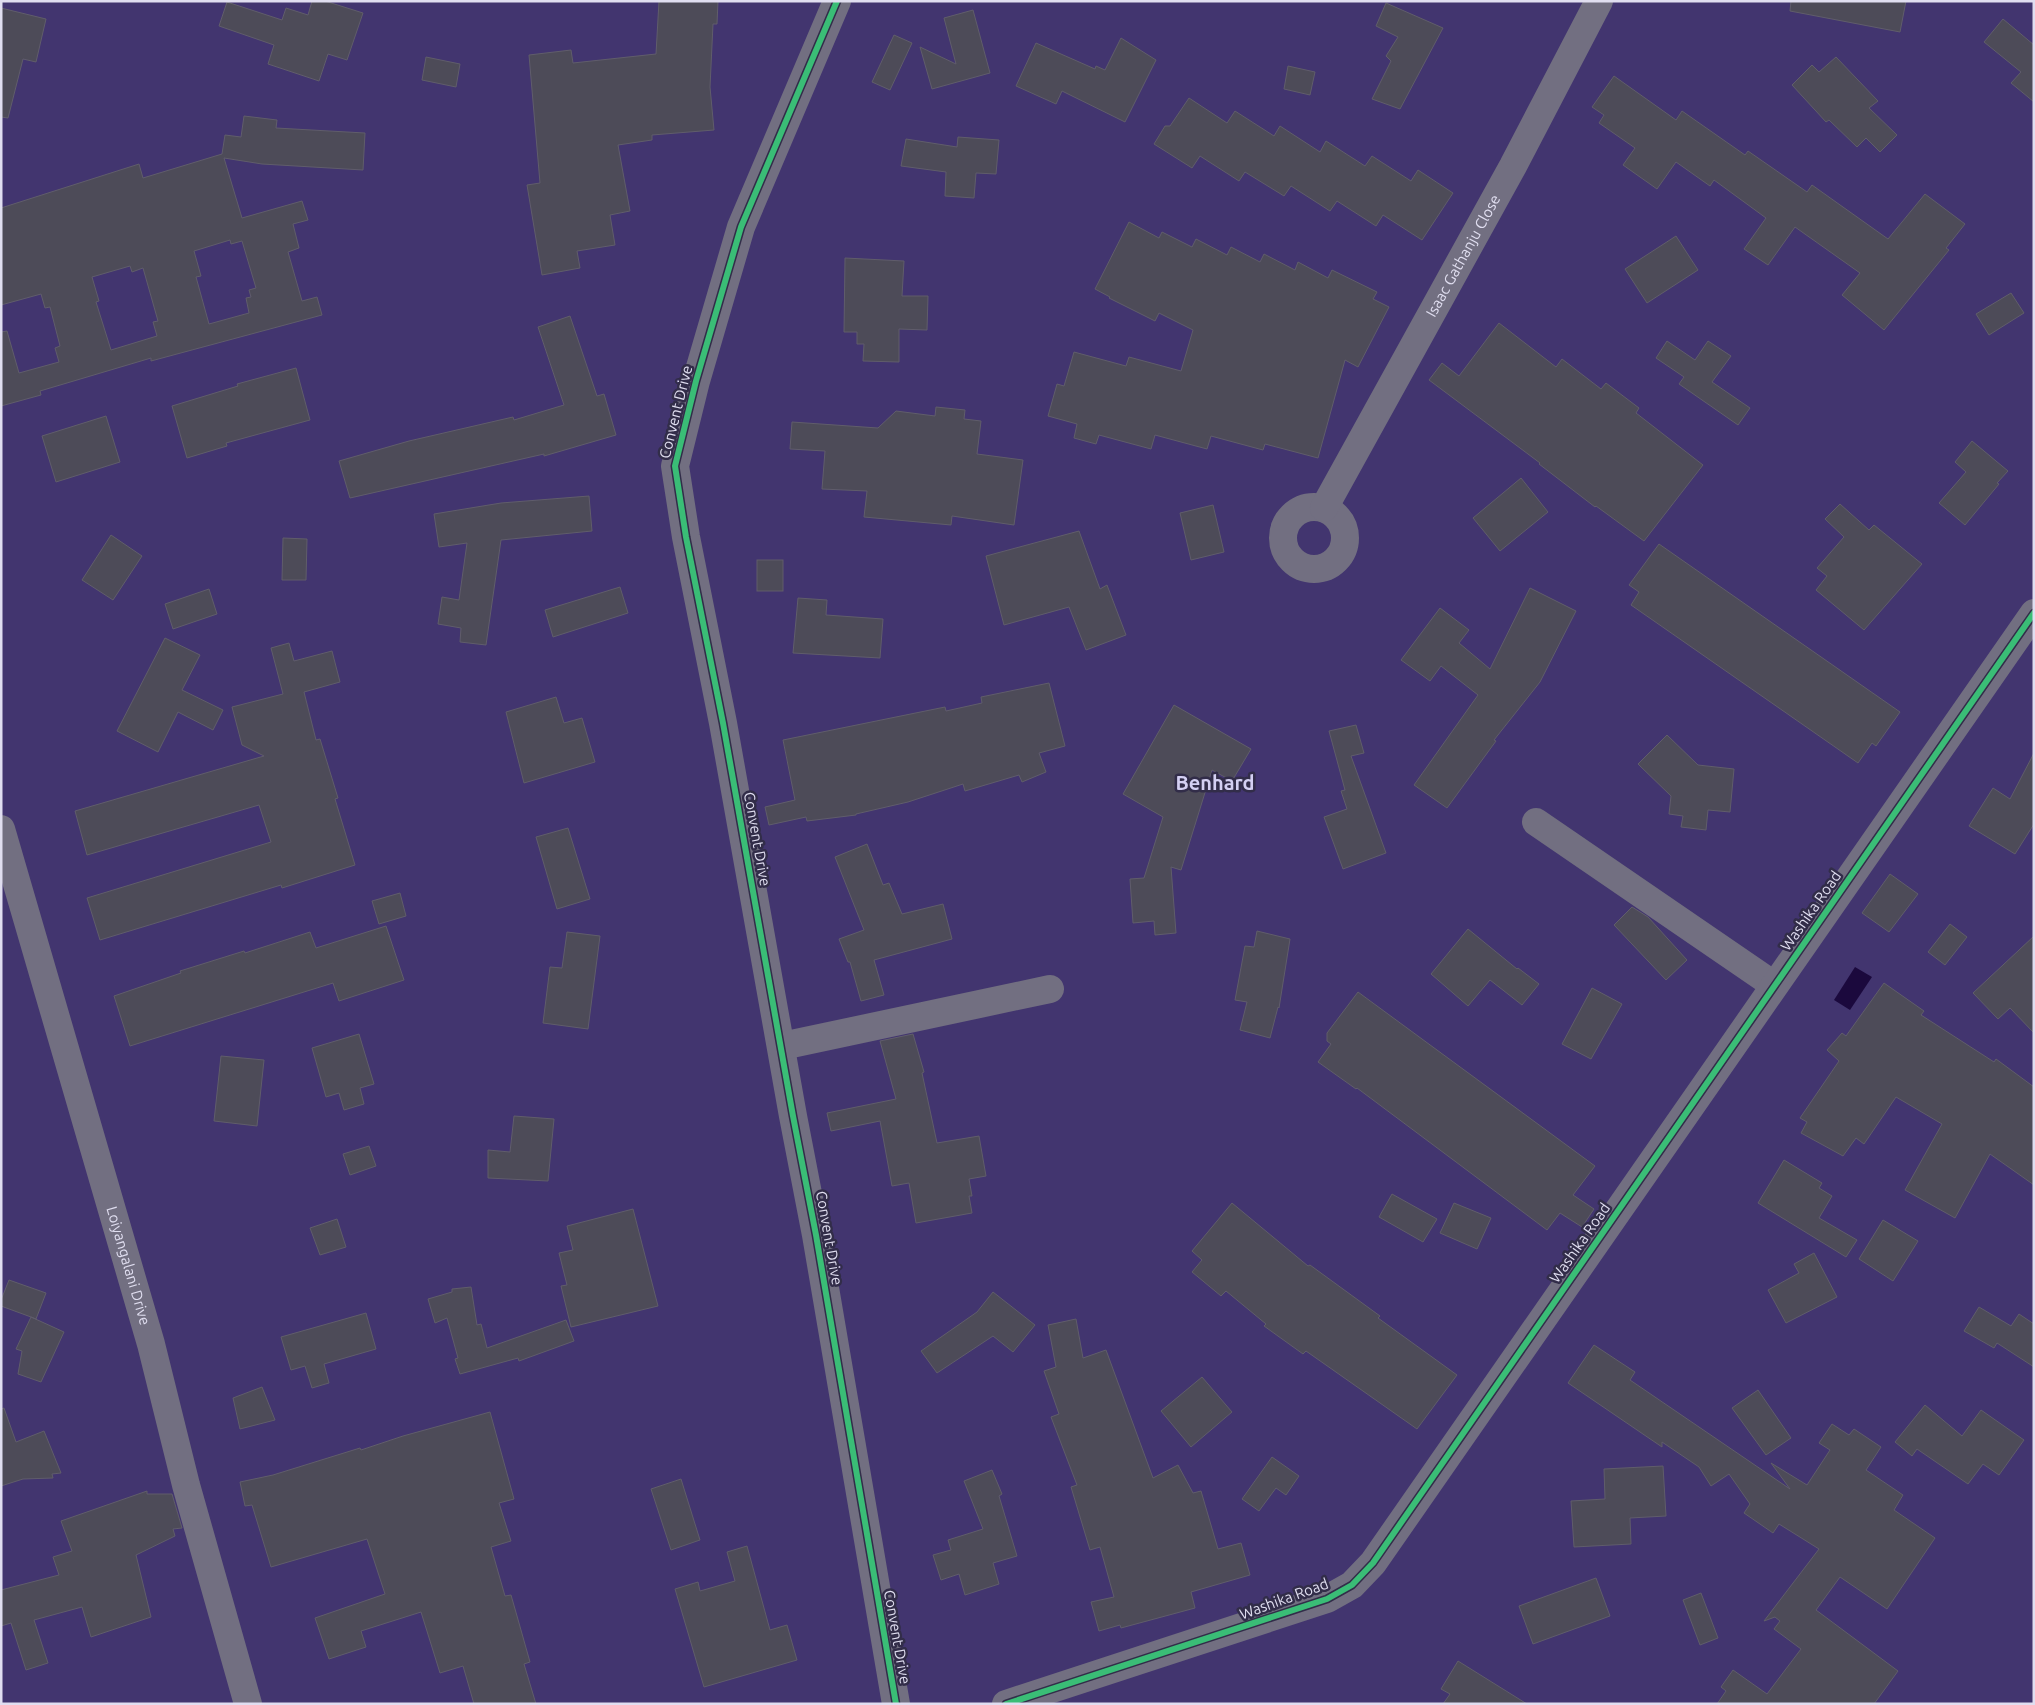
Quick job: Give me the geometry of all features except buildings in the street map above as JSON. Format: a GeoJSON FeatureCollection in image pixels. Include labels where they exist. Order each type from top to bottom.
{"type":"FeatureCollection","features":[{"type":"Feature","properties":{"kind":"street","name":"Convent Drive"},"geometry":{"type":"LineString","coordinates":[[837,1],[742,227],[696,380],[675,466],[686,537],[723,723],[818,1245],[896,1704]]}},
{"type":"Feature","properties":{"kind":"street","name":"Isaac Gathanju Close"},"geometry":{"type":"LineString","coordinates":[[1324,508],[1513,166],[1599,1]]}},
{"type":"Feature","properties":{"kind":"street","name":"Washika Road"},"geometry":{"type":"LineString","coordinates":[[1006,1704],[1318,1602],[1352,1585],[1374,1563],[2034,612]]}},
{"type":"Feature","properties":{"kind":"street"},"geometry":{"type":"LineString","coordinates":[[1536,822],[1774,985]]}},
{"type":"Feature","properties":{"kind":"street","name":"Loiyangalani Drive"},"geometry":{"type":"LineString","coordinates":[[1,830],[151,1344],[186,1485],[248,1704]]}},
{"type":"Feature","properties":{"kind":"street"},"geometry":{"type":"LineString","coordinates":[[782,1046],[1050,989]]}},
{"type":"Feature","properties":{"kind":"shaded area"},"geometry":{"type":"Polygon","coordinates":[[[1,1],[2034,1],[2034,1704],[1,1704],[1,1]]]}},
{"type":"Feature","properties":{"kind":"shaded area"},"geometry":{"type":"Polygon","coordinates":[[[1855,967],[1872,977],[1850,1010],[1834,1000],[1855,967]]]}},
{"type":"Feature","properties":{"kind":"cycle path"},"geometry":{"type":"LineString","coordinates":[[837,1],[741,227],[696,381],[675,466],[686,537],[723,723],[816,1235],[896,1704]]}},
{"type":"Feature","properties":{"kind":"cycle path"},"geometry":{"type":"LineString","coordinates":[[1006,1704],[1327,1599],[1352,1585],[1373,1563],[2034,613]]}},
{"type":"Feature","properties":{"kind":"district","name":"Benhard"},"geometry":{"type":"Point","coordinates":[1215,783]}}]}
